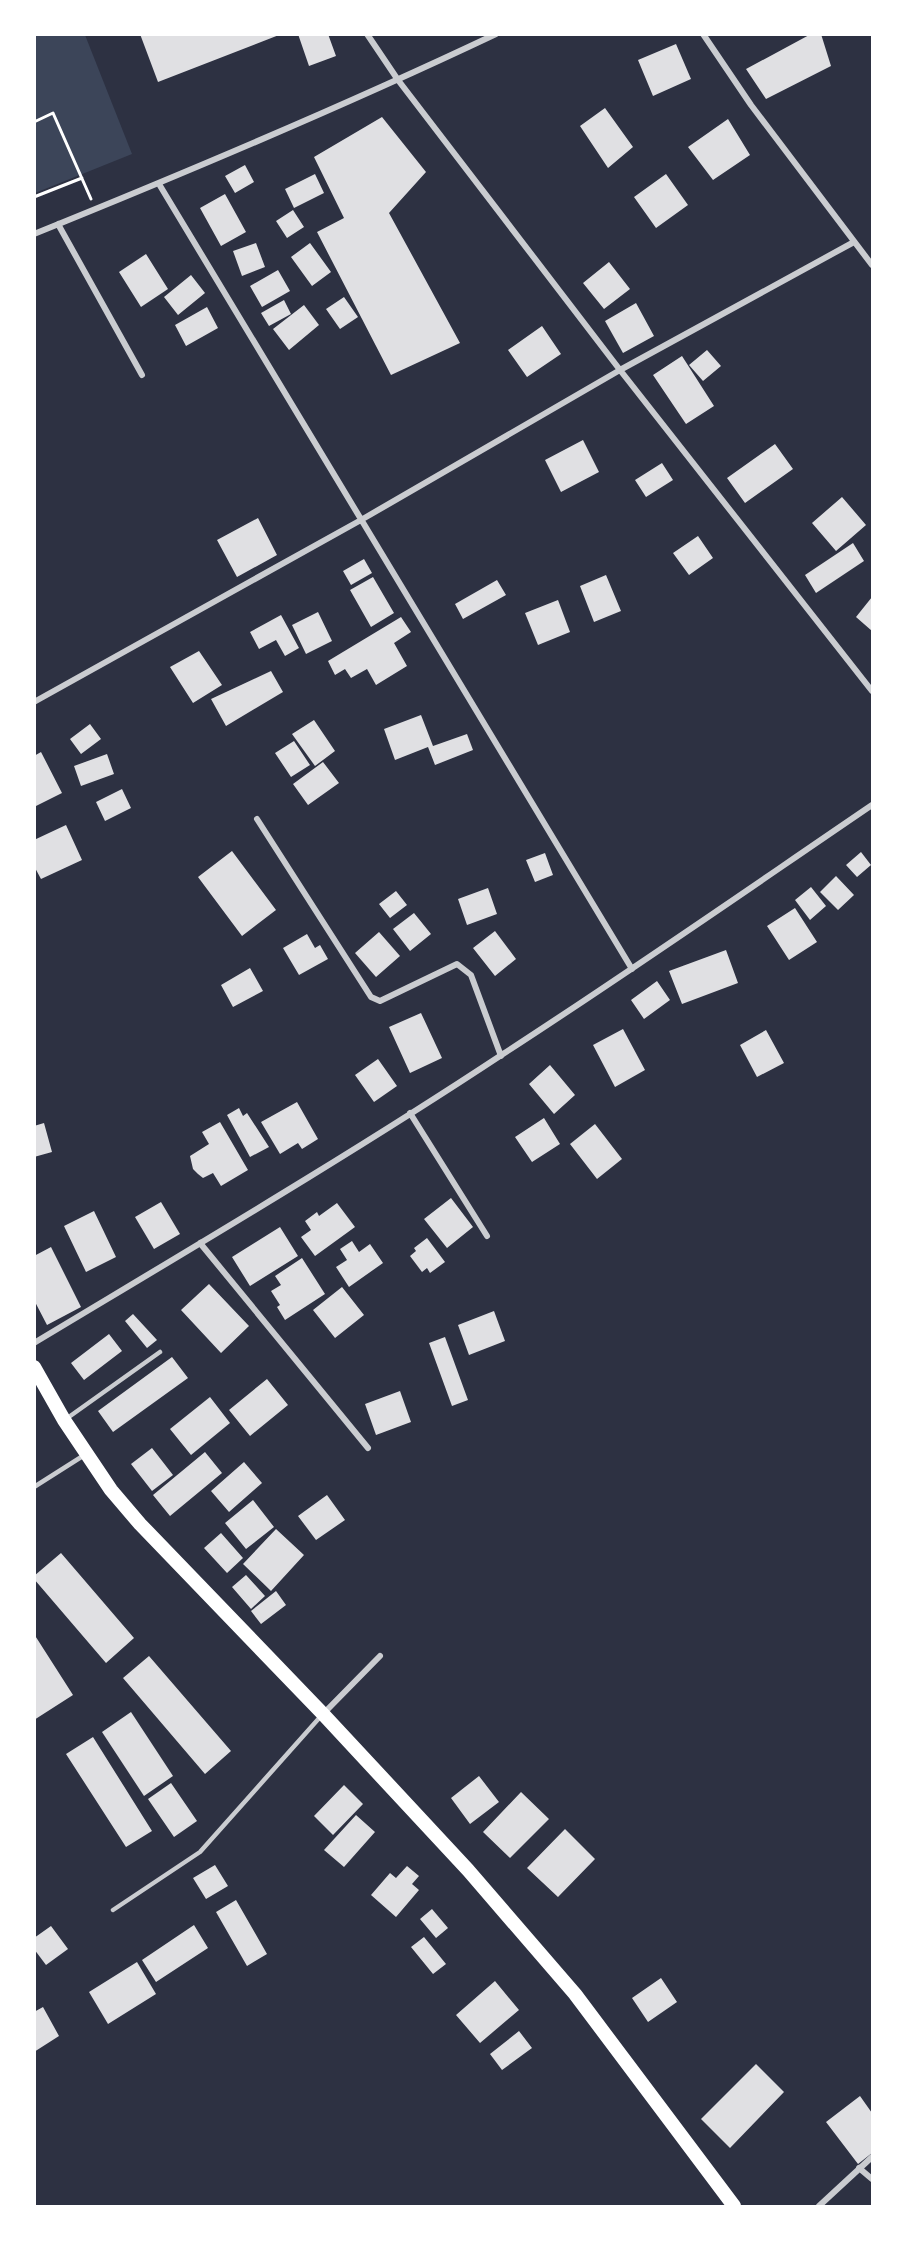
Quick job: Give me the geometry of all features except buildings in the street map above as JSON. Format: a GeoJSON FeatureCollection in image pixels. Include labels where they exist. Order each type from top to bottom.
{"type":"FeatureCollection","features":[{"type":"Feature","properties":{"kind":"main road"},"geometry":{"type":"LineString","coordinates":[[34,1367],[64,1420],[111,1490],[140,1524],[441,1839],[575,1994],[734,2206]]}},
{"type":"Feature","properties":{"kind":"street"},"geometry":{"type":"LineString","coordinates":[[367,34],[398,81],[620,370],[873,691]]}},
{"type":"Feature","properties":{"kind":"street"},"geometry":{"type":"LineString","coordinates":[[34,234],[398,81],[496,34]]}},
{"type":"Feature","properties":{"kind":"street"},"geometry":{"type":"LineString","coordinates":[[703,34],[751,105],[873,265]]}},
{"type":"Feature","properties":{"kind":"street"},"geometry":{"type":"LineString","coordinates":[[159,183],[632,969]]}},
{"type":"Feature","properties":{"kind":"street"},"geometry":{"type":"LineString","coordinates":[[58,224],[142,375]]}},
{"type":"Feature","properties":{"kind":"street"},"geometry":{"type":"LineString","coordinates":[[34,702],[361,520],[620,370],[854,242]]}},
{"type":"Feature","properties":{"kind":"street"},"geometry":{"type":"LineString","coordinates":[[34,1343],[200,1244],[501,1056],[873,805]]}},
{"type":"Feature","properties":{"kind":"street"},"geometry":{"type":"LineString","coordinates":[[257,819],[371,997],[380,1001],[458,964],[471,975],[501,1056]]}},
{"type":"Feature","properties":{"kind":"street"},"geometry":{"type":"LineString","coordinates":[[410,1113],[487,1236]]}},
{"type":"Feature","properties":{"kind":"street"},"geometry":{"type":"LineString","coordinates":[[200,1244],[368,1448]]}},
{"type":"Feature","properties":{"kind":"street"},"geometry":{"type":"LineString","coordinates":[[323,1714],[380,1656]]}},
{"type":"Feature","properties":{"kind":"street"},"geometry":{"type":"LineString","coordinates":[[819,2206],[873,2157]]}},
{"type":"Feature","properties":{"kind":"street"},"geometry":{"type":"LineString","coordinates":[[859,2168],[873,2179]]}},
{"type":"Feature","properties":{"kind":"lane"},"geometry":{"type":"LineString","coordinates":[[64,1420],[160,1352]]}},
{"type":"Feature","properties":{"kind":"lane"},"geometry":{"type":"LineString","coordinates":[[34,1487],[86,1454]]}},
{"type":"Feature","properties":{"kind":"lane"},"geometry":{"type":"LineString","coordinates":[[113,1911],[200,1852],[323,1714]]}},
{"type":"Feature","properties":{"kind":"path"},"geometry":{"type":"LineString","coordinates":[[34,122],[53,113],[96,209]]}},
{"type":"Feature","properties":{"kind":"path"},"geometry":{"type":"LineString","coordinates":[[34,197],[82,178]]}},
{"type":"Feature","properties":{"kind":"shaded area"},"geometry":{"type":"Polygon","coordinates":[[[35,35],[85,35],[132,154],[35,193],[35,35]]]}}]}
